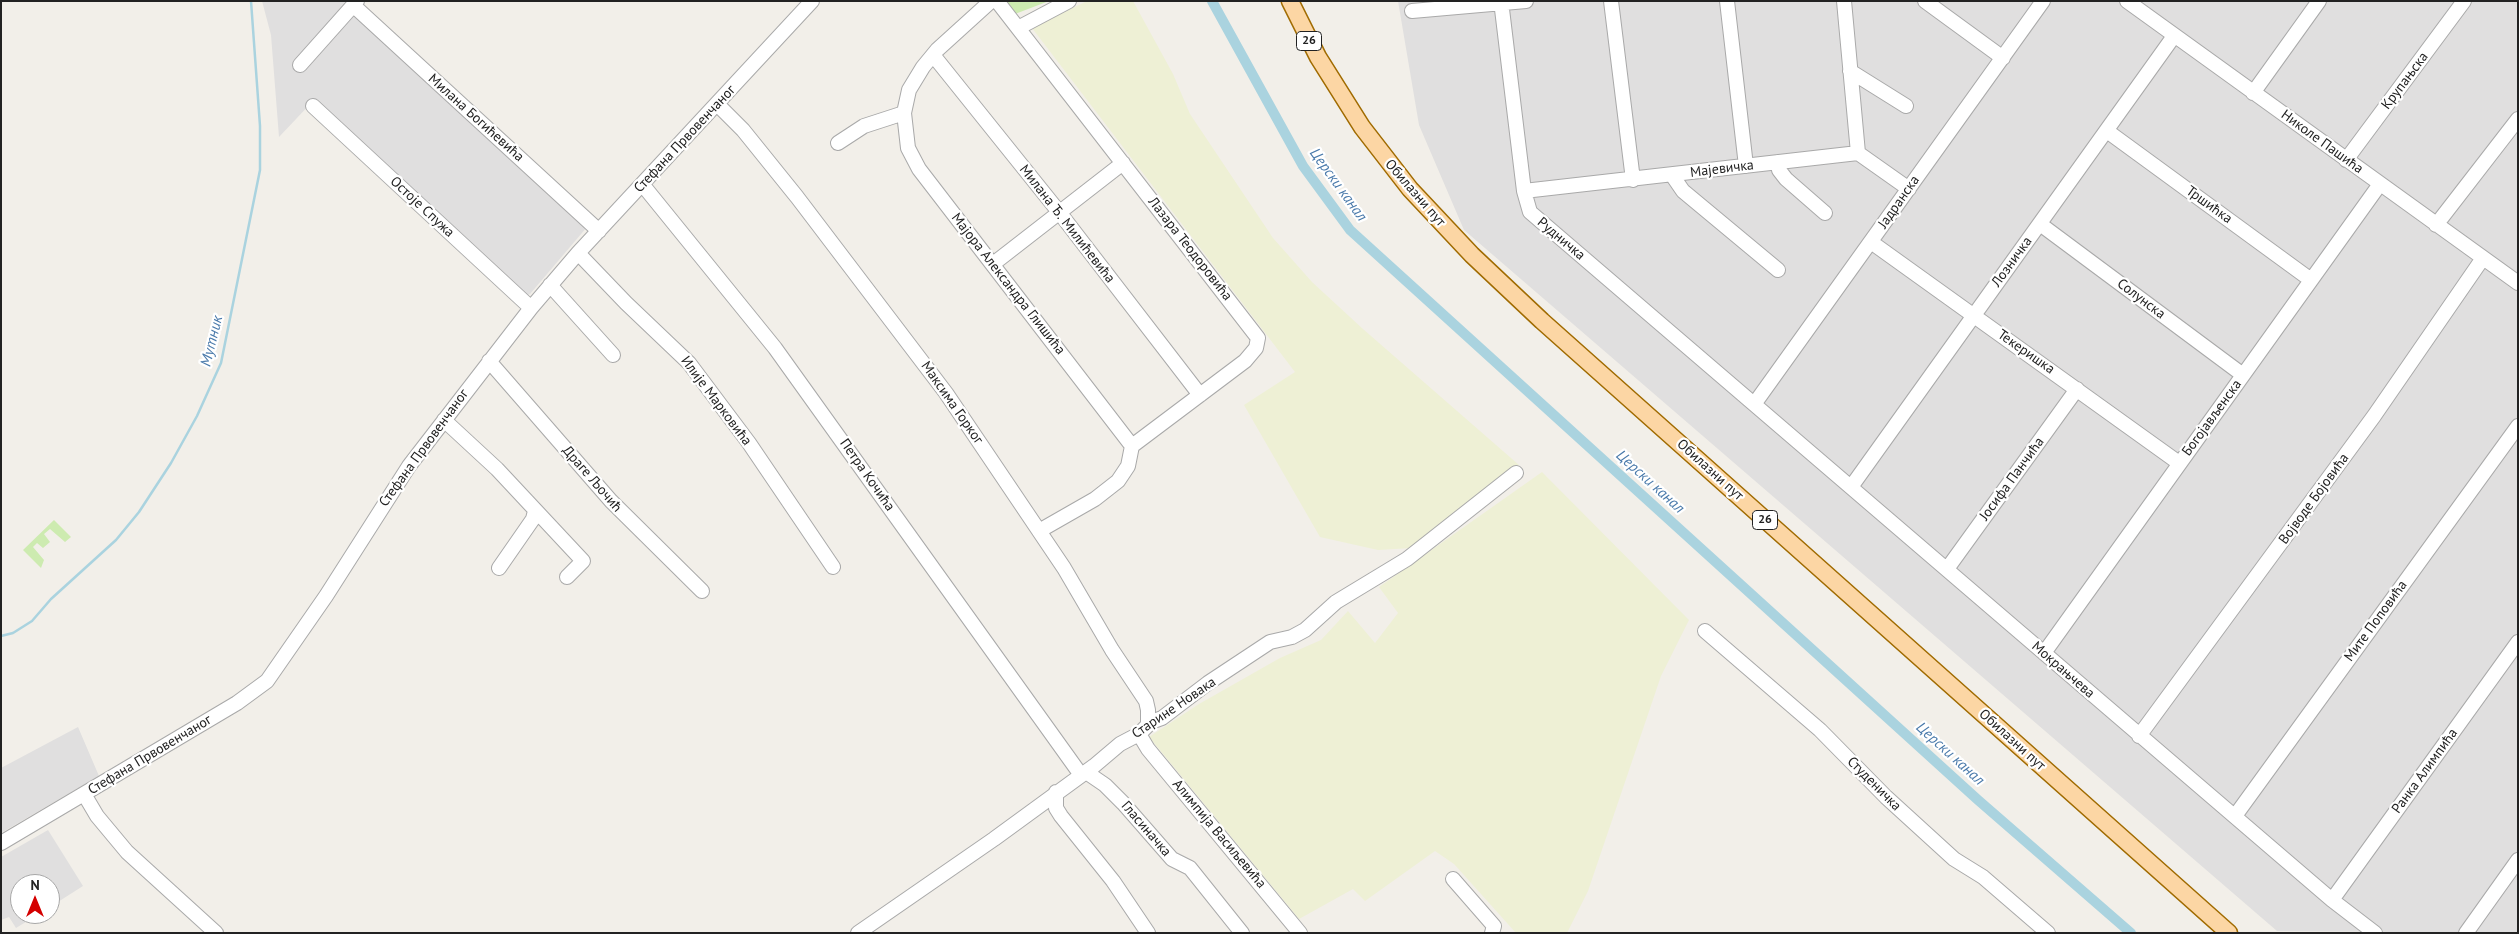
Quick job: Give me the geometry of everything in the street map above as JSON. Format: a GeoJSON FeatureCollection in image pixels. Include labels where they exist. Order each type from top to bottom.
{"type":"FeatureCollection","features":[{"type":"Feature","properties":{"kind":"main road","name":"Обилазни пут"},"geometry":{"type":"LineString","coordinates":[[1290,1],[1318,57],[1362,127],[1410,190],[1472,255],[1542,321],[2229,933]]}},
{"type":"Feature","properties":{"kind":"street","name":"Стефана Првовенчаног"},"geometry":{"type":"LineString","coordinates":[[1,843],[237,703],[268,681],[326,596],[404,473],[531,308],[578,253],[812,1]]}},
{"type":"Feature","properties":{"kind":"street"},"geometry":{"type":"LineString","coordinates":[[838,143],[864,126],[904,113],[909,90],[933,55],[991,1]]}},
{"type":"Feature","properties":{"kind":"street","name":"Лазара Теодоровића"},"geometry":{"type":"LineString","coordinates":[[997,1],[1258,338],[1256,348],[1245,361],[1132,446]]}},
{"type":"Feature","properties":{"kind":"street"},"geometry":{"type":"LineString","coordinates":[[1018,28],[1069,1]]}},
{"type":"Feature","properties":{"kind":"street"},"geometry":{"type":"LineString","coordinates":[[1412,12],[1526,1]]}},
{"type":"Feature","properties":{"kind":"street"},"geometry":{"type":"LineString","coordinates":[[1611,1],[1633,180]]}},
{"type":"Feature","properties":{"kind":"street"},"geometry":{"type":"LineString","coordinates":[[1727,1],[1746,166]]}},
{"type":"Feature","properties":{"kind":"street"},"geometry":{"type":"LineString","coordinates":[[1844,1],[1858,153],[1909,189]]}},
{"type":"Feature","properties":{"kind":"street"},"geometry":{"type":"LineString","coordinates":[[1925,1],[2003,58]]}},
{"type":"Feature","properties":{"kind":"street","name":"Јадранска"},"geometry":{"type":"LineString","coordinates":[[1755,403],[2043,1]]}},
{"type":"Feature","properties":{"kind":"street","name":"Николе Пашића"},"geometry":{"type":"LineString","coordinates":[[2127,1],[2518,283]]}},
{"type":"Feature","properties":{"kind":"street"},"geometry":{"type":"LineString","coordinates":[[2253,93],[2319,1]]}},
{"type":"Feature","properties":{"kind":"street","name":"Крупањска"},"geometry":{"type":"LineString","coordinates":[[2346,160],[2464,1]]}},
{"type":"Feature","properties":{"kind":"street"},"geometry":{"type":"LineString","coordinates":[[300,65],[355,3]]}},
{"type":"Feature","properties":{"kind":"street","name":"Милана Богићевића"},"geometry":{"type":"LineString","coordinates":[[355,3],[599,231]]}},
{"type":"Feature","properties":{"kind":"street","name":"Рудничка"},"geometry":{"type":"LineString","coordinates":[[1501,3],[1524,191],[1530,212],[1755,403]]}},
{"type":"Feature","properties":{"kind":"street","name":"Лозничка"},"geometry":{"type":"LineString","coordinates":[[1851,487],[2174,36]]}},
{"type":"Feature","properties":{"kind":"street","name":"Милана Ђ. Милићевића"},"geometry":{"type":"LineString","coordinates":[[933,55],[1059,212],[1200,395]]}},
{"type":"Feature","properties":{"kind":"street"},"geometry":{"type":"LineString","coordinates":[[1850,71],[1906,106]]}},
{"type":"Feature","properties":{"kind":"street","name":"Максима Горког"},"geometry":{"type":"LineString","coordinates":[[717,104],[766,158],[848,262],[946,393],[1039,531],[1146,701],[1148,710],[1143,730]]}},
{"type":"Feature","properties":{"kind":"street","name":"Остоје Спужа"},"geometry":{"type":"LineString","coordinates":[[313,106],[531,308]]}},
{"type":"Feature","properties":{"kind":"street","name":"Мајора Александра Глишића"},"geometry":{"type":"LineString","coordinates":[[904,113],[908,148],[919,169],[1132,446]]}},
{"type":"Feature","properties":{"kind":"street"},"geometry":{"type":"LineString","coordinates":[[2436,224],[2513,135],[2518,118]]}},
{"type":"Feature","properties":{"kind":"street","name":"Тршићка"},"geometry":{"type":"LineString","coordinates":[[2107,131],[2311,280]]}},
{"type":"Feature","properties":{"kind":"street","name":"Мајевичка"},"geometry":{"type":"LineString","coordinates":[[1524,191],[1858,153]]}},
{"type":"Feature","properties":{"kind":"street"},"geometry":{"type":"LineString","coordinates":[[1778,162],[1779,170],[1786,179],[1825,213]]}},
{"type":"Feature","properties":{"kind":"street"},"geometry":{"type":"LineString","coordinates":[[993,264],[1123,163]]}},
{"type":"Feature","properties":{"kind":"street"},"geometry":{"type":"LineString","coordinates":[[1672,175],[1684,191],[1778,270]]}},
{"type":"Feature","properties":{"kind":"street","name":"Петра Кочића"},"geometry":{"type":"LineString","coordinates":[[642,184],[775,348],[1083,773]]}},
{"type":"Feature","properties":{"kind":"street","name":"Богојављенска"},"geometry":{"type":"LineString","coordinates":[[2044,653],[2380,184]]}},
{"type":"Feature","properties":{"kind":"street","name":"Солунска"},"geometry":{"type":"LineString","coordinates":[[2040,224],[2243,375]]}},
{"type":"Feature","properties":{"kind":"street","name":"Текеришка"},"geometry":{"type":"LineString","coordinates":[[1871,242],[2179,463]]}},
{"type":"Feature","properties":{"kind":"street","name":"Илије Марковића"},"geometry":{"type":"LineString","coordinates":[[578,253],[626,304],[689,363],[749,443],[833,567]]}},
{"type":"Feature","properties":{"kind":"street","name":"Војводе Бојовића"},"geometry":{"type":"LineString","coordinates":[[2139,736],[2374,416],[2482,258]]}},
{"type":"Feature","properties":{"kind":"street"},"geometry":{"type":"LineString","coordinates":[[550,285],[613,354]]}},
{"type":"Feature","properties":{"kind":"street","name":"Драге Љочић"},"geometry":{"type":"LineString","coordinates":[[489,361],[611,501],[702,590]]}},
{"type":"Feature","properties":{"kind":"street","name":"Јосифа Панчића"},"geometry":{"type":"LineString","coordinates":[[1947,569],[2078,389]]}},
{"type":"Feature","properties":{"kind":"street","name":"Мокрањчева"},"geometry":{"type":"LineString","coordinates":[[1755,403],[2139,736],[2332,900],[2375,933]]}},
{"type":"Feature","properties":{"kind":"street"},"geometry":{"type":"LineString","coordinates":[[444,420],[470,442],[583,561],[567,577]]}},
{"type":"Feature","properties":{"kind":"street","name":"Мите Поповића"},"geometry":{"type":"LineString","coordinates":[[2235,816],[2518,426]]}},
{"type":"Feature","properties":{"kind":"street"},"geometry":{"type":"LineString","coordinates":[[1039,531],[1095,499],[1118,481],[1128,466],[1132,446]]}},
{"type":"Feature","properties":{"kind":"street","name":"Старине Новака"},"geometry":{"type":"LineString","coordinates":[[858,933],[994,839],[1125,740],[1162,718],[1208,683],[1270,642],[1292,637],[1305,630],[1336,602],[1407,559],[1516,473]]}},
{"type":"Feature","properties":{"kind":"street"},"geometry":{"type":"LineString","coordinates":[[499,568],[533,518],[535,510]]}},
{"type":"Feature","properties":{"kind":"street","name":"Студеничка"},"geometry":{"type":"LineString","coordinates":[[1705,631],[1820,730],[1886,797],[1954,859],[1983,877],[2048,933]]}},
{"type":"Feature","properties":{"kind":"street","name":"Ранка Алимпића"},"geometry":{"type":"LineString","coordinates":[[2332,900],[2518,642]]}},
{"type":"Feature","properties":{"kind":"street","name":"Алимпија Васиљевића"},"geometry":{"type":"LineString","coordinates":[[1143,730],[1148,749],[1300,933]]}},
{"type":"Feature","properties":{"kind":"street","name":"Гласиначка"},"geometry":{"type":"LineString","coordinates":[[1083,773],[1105,785],[1172,859],[1190,868],[1242,933]]}},
{"type":"Feature","properties":{"kind":"street"},"geometry":{"type":"LineString","coordinates":[[1056,792],[1056,808],[1061,816],[1113,881],[1148,933]]}},
{"type":"Feature","properties":{"kind":"street"},"geometry":{"type":"LineString","coordinates":[[84,794],[97,816],[127,852],[216,933]]}},
{"type":"Feature","properties":{"kind":"street"},"geometry":{"type":"LineString","coordinates":[[2466,933],[2518,860]]}},
{"type":"Feature","properties":{"kind":"street"},"geometry":{"type":"LineString","coordinates":[[1453,879],[1494,926],[1492,933]]}},
{"type":"Feature","properties":{"kind":"shaded area"},"geometry":{"type":"Polygon","coordinates":[[[262,1],[351,1],[347,17],[355,16],[587,227],[530,294],[526,296],[314,100],[279,137],[271,35],[262,1]]]}},
{"type":"Feature","properties":{"kind":"shaded area"},"geometry":{"type":"Polygon","coordinates":[[[1398,1],[2518,1],[2518,933],[2277,931],[1464,230],[1419,125],[1398,1]]]}},
{"type":"Feature","properties":{"kind":"shaded area"},"geometry":{"type":"Polygon","coordinates":[[[78,727],[99,776],[1,833],[1,768],[78,727]]]}},
{"type":"Feature","properties":{"kind":"shaded area"},"geometry":{"type":"Polygon","coordinates":[[[48,830],[83,886],[60,901],[60,874],[10,874],[10,919],[9,917],[1,920],[1,857],[48,830]]]}},
{"type":"Feature","properties":{"kind":"shaded area"},"geometry":{"type":"Polygon","coordinates":[[[13,924],[23,924],[16,928],[13,924]]]}},
{"type":"Feature","properties":{"kind":"green space"},"geometry":{"type":"Polygon","coordinates":[[[1005,1],[1049,1],[1015,14],[1005,1]]]}},
{"type":"Feature","properties":{"kind":"green space"},"geometry":{"type":"Polygon","coordinates":[[[1087,1],[1133,1],[1173,74],[1190,114],[1273,238],[1312,282],[1519,465],[1412,548],[1378,550],[1320,537],[1244,405],[1295,372],[1032,28],[1087,1]]]}},
{"type":"Feature","properties":{"kind":"green space"},"geometry":{"type":"Polygon","coordinates":[[[1542,472],[1689,620],[1661,676],[1588,891],[1567,933],[1516,933],[1454,864],[1435,851],[1365,901],[1353,889],[1299,919],[1149,737],[1199,704],[1280,658],[1321,640],[1348,611],[1375,643],[1398,613],[1379,587],[1542,472]]]}},
{"type":"Feature","properties":{"kind":"green space"},"geometry":{"type":"Polygon","coordinates":[[[54,520],[71,537],[65,542],[50,529],[44,534],[50,542],[43,548],[37,543],[33,547],[44,560],[41,568],[23,550],[54,520]]]}},
{"type":"Feature","properties":{"kind":"waterway","name":"Мутник"},"geometry":{"type":"LineString","coordinates":[[1,636],[13,633],[32,621],[51,599],[116,540],[139,512],[171,463],[197,416],[221,363],[260,170],[260,126],[251,1]]}},
{"type":"Feature","properties":{"kind":"waterway","name":"Церски канал"},"geometry":{"type":"LineString","coordinates":[[1212,1],[1303,166],[1350,230],[1978,800],[2131,933]]}}]}
